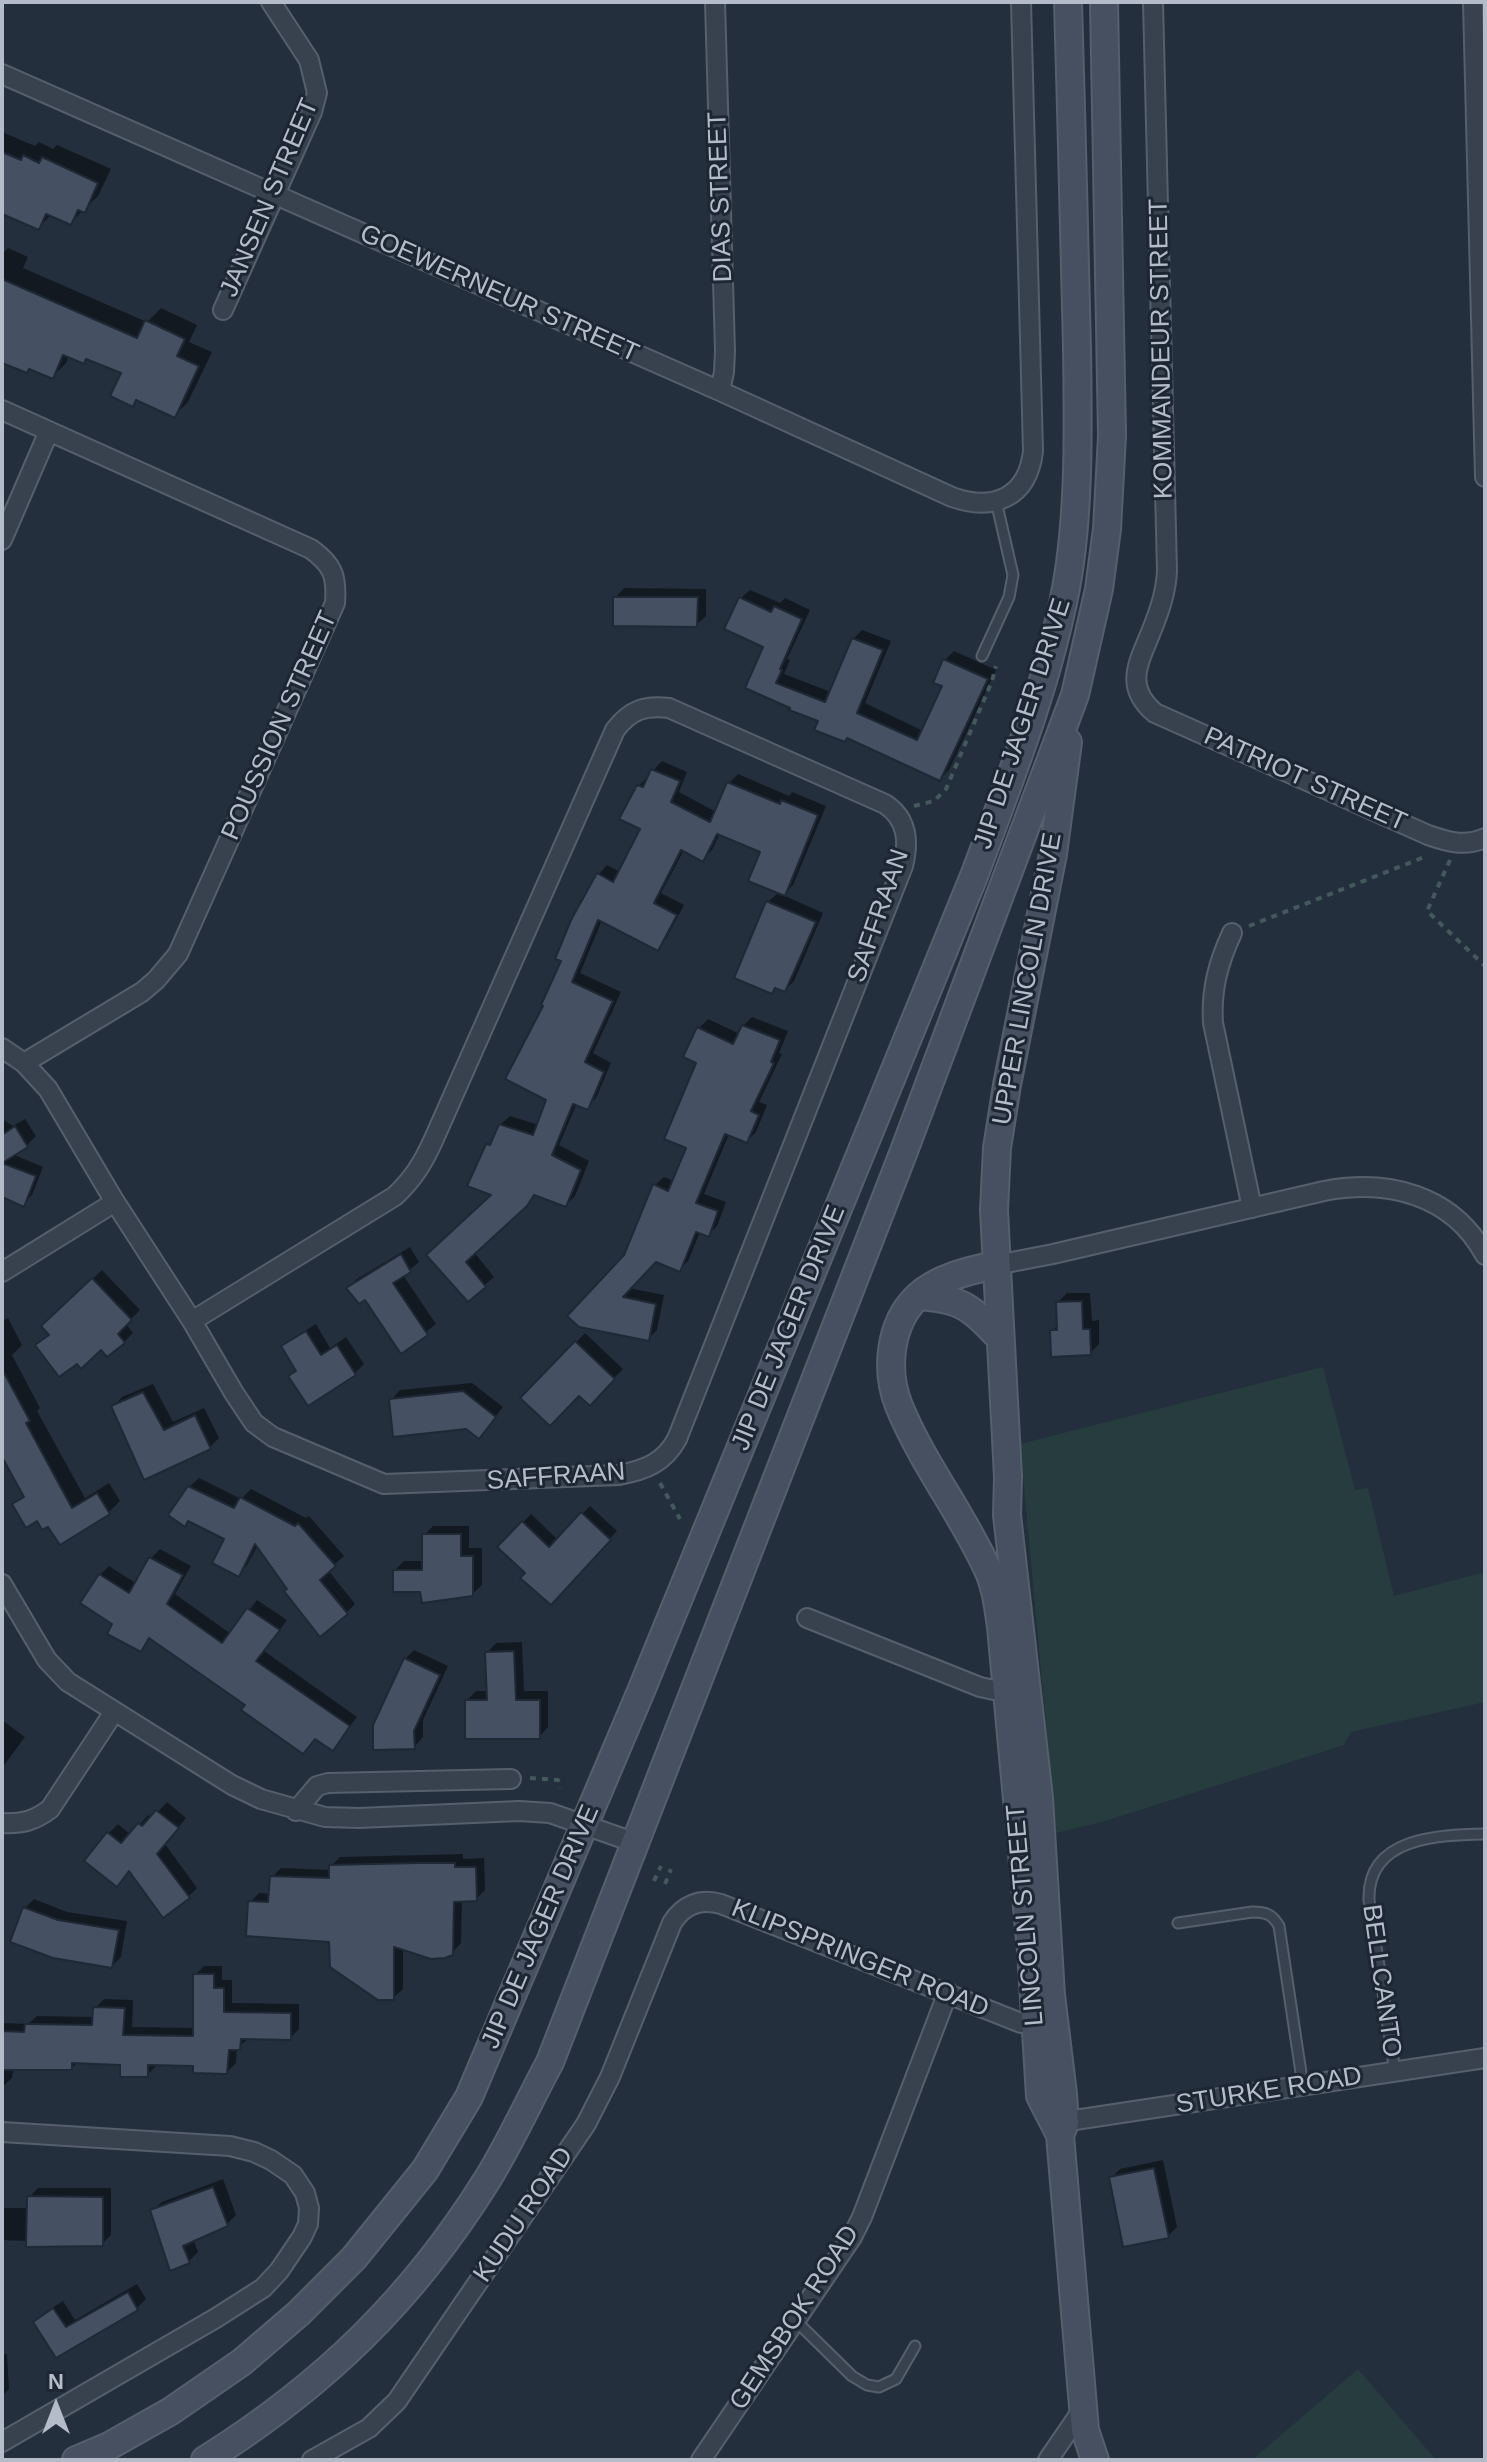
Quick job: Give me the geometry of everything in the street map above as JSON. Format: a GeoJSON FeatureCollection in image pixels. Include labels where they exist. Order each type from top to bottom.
{"type":"FeatureCollection","features":[{"type":"Feature","properties":{"kind":"main road","name":"JIP DE JAGER DRIVE"},"geometry":{"type":"LineString","coordinates":[[76,2460],[109,2446],[171,2411],[242,2362],[299,2313],[354,2258],[425,2170],[469,2097],[585,1824],[974,876],[1017,760],[1053,646],[1066,586],[1073,527],[1077,409],[1068,2]]}},
{"type":"Feature","properties":{"kind":"main road","name":"JIP DE JAGER DRIVE"},"geometry":{"type":"LineString","coordinates":[[205,2460],[252,2430],[330,2369],[428,2267],[488,2179],[550,2062],[904,1151],[1075,695],[1099,589],[1107,529],[1112,436],[1104,2]]}},
{"type":"Feature","properties":{"kind":"main road","name":"UPPER LINCOLN DRIVE"},"geometry":{"type":"LineString","coordinates":[[1017,1689],[996,1265],[994,1210],[997,1148],[1053,854],[1075,695]]}},
{"type":"Feature","properties":{"kind":"main road"},"geometry":{"type":"LineString","coordinates":[[996,1265],[974,1269],[932,1286],[918,1296],[902,1317],[893,1343],[891,1373],[894,1390],[911,1431],[966,1525],[988,1570],[1017,1689]]}},
{"type":"Feature","properties":{"kind":"main road"},"geometry":{"type":"LineString","coordinates":[[918,1296],[944,1298],[963,1304],[999,1337]]}},
{"type":"Feature","properties":{"kind":"main road","name":"LINCOLN STREET"},"geometry":{"type":"LineString","coordinates":[[1017,1689],[1039,1798],[1051,1995],[1044,2021],[1040,2096],[1059,2127],[1085,2418],[1095,2460]]}},
{"type":"Feature","properties":{"kind":"main road","name":"LINCOLN STREET"},"geometry":{"type":"LineString","coordinates":[[1076,2460],[1085,2418]]}},
{"type":"Feature","properties":{"kind":"street","name":"JANSEN STREET"},"geometry":{"type":"LineString","coordinates":[[223,310],[312,112],[317,93],[309,60],[271,2]]}},
{"type":"Feature","properties":{"kind":"street","name":"DIAS STREET"},"geometry":{"type":"LineString","coordinates":[[715,2],[725,351],[720,391]]}},
{"type":"Feature","properties":{"kind":"street"},"geometry":{"type":"LineString","coordinates":[[997,501],[1019,486],[1031,464],[1033,451],[1021,2]]}},
{"type":"Feature","properties":{"kind":"street","name":"KOMMANDEUR STREET"},"geometry":{"type":"LineString","coordinates":[[1138,690],[1136,672],[1162,604],[1167,571],[1153,2]]}},
{"type":"Feature","properties":{"kind":"street"},"geometry":{"type":"LineString","coordinates":[[1473,2],[1485,477]]}},
{"type":"Feature","properties":{"kind":"street","name":"GOEWERNEUR STREET"},"geometry":{"type":"LineString","coordinates":[[2,74],[720,391],[952,497],[974,504],[997,501]]}},
{"type":"Feature","properties":{"kind":"street","name":"POUSSION STREET"},"geometry":{"type":"LineString","coordinates":[[2,410],[311,549],[332,569],[336,586],[335,603],[178,954],[142,992],[24,1063]]}},
{"type":"Feature","properties":{"kind":"street"},"geometry":{"type":"LineString","coordinates":[[2,540],[49,431]]}},
{"type":"Feature","properties":{"kind":"street","name":"PATRIOT STREET"},"geometry":{"type":"LineString","coordinates":[[1138,690],[1145,704],[1155,713],[1428,835],[1457,844]]}},
{"type":"Feature","properties":{"kind":"street","name":"SAFFRAAN"},"geometry":{"type":"LineString","coordinates":[[2,1048],[24,1063],[48,1089],[254,1423],[273,1437],[373,1481],[397,1485],[619,1475],[651,1467],[663,1459],[677,1439],[903,866],[907,850],[902,821],[885,804],[669,708],[643,707],[632,713],[615,730],[422,1166],[411,1182],[395,1196],[192,1321]]}},
{"type":"Feature","properties":{"kind":"street"},"geometry":{"type":"LineString","coordinates":[[1457,844],[1474,843],[1485,838]]}},
{"type":"Feature","properties":{"kind":"street"},"geometry":{"type":"LineString","coordinates":[[1232,933],[1221,956],[1215,980],[1213,1023],[1252,1208]]}},
{"type":"Feature","properties":{"kind":"street"},"geometry":{"type":"LineString","coordinates":[[996,1265],[1343,1187],[1383,1187],[1403,1191],[1439,1207],[1470,1232],[1485,1255]]}},
{"type":"Feature","properties":{"kind":"street"},"geometry":{"type":"LineString","coordinates":[[2,1272],[115,1202]]}},
{"type":"Feature","properties":{"kind":"street"},"geometry":{"type":"LineString","coordinates":[[2,1584],[57,1672],[114,1712],[232,1785],[261,1799],[325,1817],[519,1811],[550,1813],[636,1843]]}},
{"type":"Feature","properties":{"kind":"street"},"geometry":{"type":"LineString","coordinates":[[807,1618],[980,1687],[1017,1689]]}},
{"type":"Feature","properties":{"kind":"street"},"geometry":{"type":"LineString","coordinates":[[2,1823],[22,1824],[37,1819],[50,1809],[114,1712]]}},
{"type":"Feature","properties":{"kind":"street"},"geometry":{"type":"LineString","coordinates":[[296,1811],[317,1786],[328,1783],[511,1779]]}},
{"type":"Feature","properties":{"kind":"street","name":"KLIPSPRINGER ROAD"},"geometry":{"type":"LineString","coordinates":[[672,1923],[688,1906],[712,1902],[1021,2023],[1044,2021]]}},
{"type":"Feature","properties":{"kind":"street","name":"KUDU ROAD"},"geometry":{"type":"LineString","coordinates":[[312,2460],[369,2428],[397,2401],[586,2124],[610,2077],[672,1923]]}},
{"type":"Feature","properties":{"kind":"street","name":"GEMSBOK ROAD"},"geometry":{"type":"LineString","coordinates":[[701,2460],[852,2237],[948,1992]]}},
{"type":"Feature","properties":{"kind":"street","name":"STURKE ROAD"},"geometry":{"type":"LineString","coordinates":[[1059,2127],[1485,2058]]}},
{"type":"Feature","properties":{"kind":"street"},"geometry":{"type":"LineString","coordinates":[[2,2132],[230,2146],[254,2152],[293,2175],[305,2193],[309,2208],[308,2224],[302,2237],[263,2288],[2,2442]]}},
{"type":"Feature","properties":{"kind":"street"},"geometry":{"type":"LineString","coordinates":[[1048,2460],[1085,2418]]}},
{"type":"Feature","properties":{"kind":"lane"},"geometry":{"type":"LineString","coordinates":[[982,656],[1009,597],[1013,575],[997,501]]}},
{"type":"Feature","properties":{"kind":"lane","name":"BELLCANTO"},"geometry":{"type":"LineString","coordinates":[[1395,2072],[1369,1900],[1371,1877],[1383,1857],[1402,1845],[1485,1834]]}},
{"type":"Feature","properties":{"kind":"lane"},"geometry":{"type":"LineString","coordinates":[[1178,1923],[1252,1912],[1265,1912],[1273,1916],[1279,1926],[1303,2086]]}},
{"type":"Feature","properties":{"kind":"lane"},"geometry":{"type":"LineString","coordinates":[[796,2321],[852,2376],[867,2385],[879,2387],[896,2379],[915,2346]]}},
{"type":"Feature","properties":{"kind":"path"},"geometry":{"type":"LineString","coordinates":[[894,810],[934,801],[946,789],[995,671],[996,650],[991,636]]}},
{"type":"Feature","properties":{"kind":"path"},"geometry":{"type":"LineString","coordinates":[[1232,933],[1457,844]]}},
{"type":"Feature","properties":{"kind":"path"},"geometry":{"type":"LineString","coordinates":[[1457,844],[1427,911],[1485,966]]}},
{"type":"Feature","properties":{"kind":"path"},"geometry":{"type":"LineString","coordinates":[[651,1467],[680,1519]]}},
{"type":"Feature","properties":{"kind":"path"},"geometry":{"type":"LineString","coordinates":[[545,1778],[558,1780],[560,1788]]}},
{"type":"Feature","properties":{"kind":"path"},"geometry":{"type":"LineString","coordinates":[[654,1881],[661,1866]]}},
{"type":"Feature","properties":{"kind":"path"},"geometry":{"type":"LineString","coordinates":[[665,1884],[671,1869]]}},
{"type":"Feature","properties":{"kind":"green space"},"geometry":{"type":"Polygon","coordinates":[[[1323,1367],[1355,1490],[1368,1488],[1394,1596],[1485,1572],[1485,1702],[1351,1732],[1344,1745],[1102,1822],[1056,1833],[1020,1444],[1323,1367]]]}},
{"type":"Feature","properties":{"kind":"green space"},"geometry":{"type":"Polygon","coordinates":[[[1358,2369],[1436,2460],[1252,2460],[1358,2369]]]}},
{"type":"Feature","properties":{"kind":"building"},"geometry":{"type":"Polygon","coordinates":[[[2,152],[21,160],[23,155],[39,163],[42,157],[98,183],[85,213],[78,210],[71,225],[46,214],[39,230],[2,214],[2,152]]]}},
{"type":"Feature","properties":{"kind":"building"},"geometry":{"type":"Polygon","coordinates":[[[2,279],[137,338],[145,320],[185,339],[177,356],[199,366],[175,418],[136,400],[133,407],[110,396],[121,373],[86,359],[84,364],[63,355],[53,379],[2,363],[2,279]]]}},
{"type":"Feature","properties":{"kind":"building"},"geometry":{"type":"Polygon","coordinates":[[[613,597],[698,597],[697,627],[613,626],[613,597]]]}},
{"type":"Feature","properties":{"kind":"building"},"geometry":{"type":"Polygon","coordinates":[[[739,597],[771,612],[774,606],[802,619],[776,683],[825,702],[852,638],[883,650],[857,713],[917,740],[942,686],[933,683],[943,659],[988,679],[940,781],[847,738],[845,742],[814,730],[818,721],[745,688],[763,647],[724,629],[739,597]]]}},
{"type":"Feature","properties":{"kind":"building"},"geometry":{"type":"Polygon","coordinates":[[[651,769],[680,781],[671,802],[710,822],[727,782],[780,804],[781,800],[818,815],[785,896],[748,881],[760,852],[717,834],[703,862],[681,850],[654,903],[677,915],[658,951],[598,920],[572,982],[613,1001],[585,1062],[604,1072],[588,1110],[573,1104],[552,1155],[581,1170],[566,1207],[534,1195],[527,1206],[466,1262],[486,1287],[468,1302],[426,1255],[491,1195],[467,1186],[499,1124],[533,1135],[546,1100],[505,1079],[543,1006],[561,961],[555,959],[571,920],[597,873],[613,882],[640,829],[619,819],[637,785],[643,787],[651,769]]]}},
{"type":"Feature","properties":{"kind":"building"},"geometry":{"type":"Polygon","coordinates":[[[766,901],[816,922],[785,992],[775,988],[772,994],[734,978],[766,901]]]}},
{"type":"Feature","properties":{"kind":"building"},"geometry":{"type":"Polygon","coordinates":[[[742,1025],[780,1040],[771,1062],[774,1063],[751,1111],[759,1115],[747,1143],[725,1134],[696,1203],[718,1211],[709,1237],[696,1232],[680,1272],[656,1262],[623,1297],[656,1304],[649,1341],[579,1327],[567,1316],[624,1255],[653,1184],[668,1191],[686,1148],[664,1139],[696,1063],[683,1057],[697,1027],[733,1044],[742,1025]]]}},
{"type":"Feature","properties":{"kind":"building"},"geometry":{"type":"Polygon","coordinates":[[[15,1126],[28,1147],[2,1163],[2,1135],[15,1126]]]}},
{"type":"Feature","properties":{"kind":"building"},"geometry":{"type":"Polygon","coordinates":[[[2,1163],[36,1176],[24,1207],[2,1197],[2,1163]]]}},
{"type":"Feature","properties":{"kind":"building"},"geometry":{"type":"Polygon","coordinates":[[[401,1254],[411,1272],[393,1283],[428,1335],[401,1354],[365,1300],[359,1304],[346,1288],[401,1254]]]}},
{"type":"Feature","properties":{"kind":"building"},"geometry":{"type":"Polygon","coordinates":[[[92,1278],[132,1320],[118,1334],[125,1343],[107,1357],[101,1350],[81,1369],[77,1364],[59,1377],[35,1345],[49,1335],[41,1326],[92,1278]]]}},
{"type":"Feature","properties":{"kind":"building"},"geometry":{"type":"Polygon","coordinates":[[[1082,1301],[1083,1329],[1090,1329],[1091,1355],[1051,1357],[1050,1330],[1057,1330],[1056,1302],[1082,1301]]]}},
{"type":"Feature","properties":{"kind":"building"},"geometry":{"type":"Polygon","coordinates":[[[306,1331],[321,1355],[337,1345],[356,1375],[308,1406],[288,1376],[296,1371],[281,1346],[306,1331]]]}},
{"type":"Feature","properties":{"kind":"building"},"geometry":{"type":"Polygon","coordinates":[[[575,1341],[615,1379],[590,1406],[579,1396],[550,1426],[520,1398],[575,1341]]]}},
{"type":"Feature","properties":{"kind":"building"},"geometry":{"type":"Polygon","coordinates":[[[2,1369],[30,1421],[26,1423],[72,1508],[97,1493],[110,1514],[60,1545],[48,1527],[42,1530],[37,1521],[26,1528],[12,1504],[24,1497],[2,1457],[2,1369]]]}},
{"type":"Feature","properties":{"kind":"building"},"geometry":{"type":"Polygon","coordinates":[[[463,1391],[496,1417],[479,1439],[466,1429],[393,1437],[389,1399],[463,1391]]]}},
{"type":"Feature","properties":{"kind":"building"},"geometry":{"type":"Polygon","coordinates":[[[143,1392],[164,1430],[195,1415],[211,1449],[144,1480],[111,1406],[143,1392]]]}},
{"type":"Feature","properties":{"kind":"building"},"geometry":{"type":"Polygon","coordinates":[[[188,1486],[234,1508],[240,1497],[295,1526],[298,1523],[336,1566],[320,1580],[348,1614],[320,1637],[284,1591],[287,1589],[255,1544],[239,1577],[212,1563],[224,1539],[188,1521],[185,1527],[168,1515],[188,1486]]]}},
{"type":"Feature","properties":{"kind":"building"},"geometry":{"type":"Polygon","coordinates":[[[581,1512],[611,1540],[551,1605],[520,1578],[525,1573],[497,1547],[522,1521],[549,1547],[581,1512]]]}},
{"type":"Feature","properties":{"kind":"building"},"geometry":{"type":"Polygon","coordinates":[[[422,1534],[461,1534],[461,1556],[473,1556],[473,1596],[422,1603],[420,1592],[393,1592],[393,1570],[422,1570],[422,1534]]]}},
{"type":"Feature","properties":{"kind":"building"},"geometry":{"type":"Polygon","coordinates":[[[149,1557],[183,1575],[167,1604],[222,1643],[247,1608],[280,1630],[256,1661],[350,1726],[333,1751],[315,1739],[303,1754],[241,1710],[245,1705],[149,1638],[141,1652],[107,1634],[112,1624],[80,1603],[99,1574],[129,1593],[149,1557]]]}},
{"type":"Feature","properties":{"kind":"building"},"geometry":{"type":"Polygon","coordinates":[[[514,1651],[516,1700],[540,1700],[540,1739],[465,1739],[465,1700],[487,1700],[485,1652],[514,1651]]]}},
{"type":"Feature","properties":{"kind":"building"},"geometry":{"type":"Polygon","coordinates":[[[404,1658],[440,1675],[414,1731],[415,1749],[373,1750],[373,1725],[404,1658]]]}},
{"type":"Feature","properties":{"kind":"building"},"geometry":{"type":"Polygon","coordinates":[[[156,1810],[179,1828],[157,1854],[190,1898],[163,1918],[129,1871],[117,1887],[84,1861],[107,1832],[121,1843],[138,1823],[142,1826],[156,1810]]]}},
{"type":"Feature","properties":{"kind":"building"},"geometry":{"type":"Polygon","coordinates":[[[455,1863],[455,1867],[476,1867],[477,1901],[454,1902],[453,1955],[431,1959],[394,1947],[394,2000],[378,2000],[330,1967],[329,1942],[246,1936],[248,1901],[268,1902],[270,1876],[329,1878],[329,1865],[455,1863]]]}},
{"type":"Feature","properties":{"kind":"building"},"geometry":{"type":"Polygon","coordinates":[[[23,1907],[58,1920],[119,1930],[112,1968],[53,1958],[10,1942],[23,1907]]]}},
{"type":"Feature","properties":{"kind":"building"},"geometry":{"type":"Polygon","coordinates":[[[193,1974],[214,1974],[214,1988],[224,1988],[224,2012],[291,2013],[291,2040],[241,2039],[240,2050],[229,2050],[227,2074],[193,2073],[193,2066],[148,2065],[148,2077],[120,2077],[120,2065],[72,2063],[72,2070],[2,2070],[2,2031],[24,2032],[25,2024],[92,2025],[93,2007],[125,2008],[123,2035],[193,2036],[193,1974]]]}},
{"type":"Feature","properties":{"kind":"building"},"geometry":{"type":"Polygon","coordinates":[[[1154,2168],[1169,2238],[1123,2247],[1109,2177],[1154,2168]]]}},
{"type":"Feature","properties":{"kind":"building"},"geometry":{"type":"Polygon","coordinates":[[[213,2187],[228,2226],[183,2246],[190,2263],[170,2271],[150,2210],[213,2187]]]}},
{"type":"Feature","properties":{"kind":"building"},"geometry":{"type":"Polygon","coordinates":[[[27,2196],[103,2197],[103,2246],[26,2247],[27,2196]]]}},
{"type":"Feature","properties":{"kind":"building"},"geometry":{"type":"Polygon","coordinates":[[[128,2292],[138,2310],[56,2358],[33,2322],[53,2308],[66,2327],[128,2292]]]}}]}
